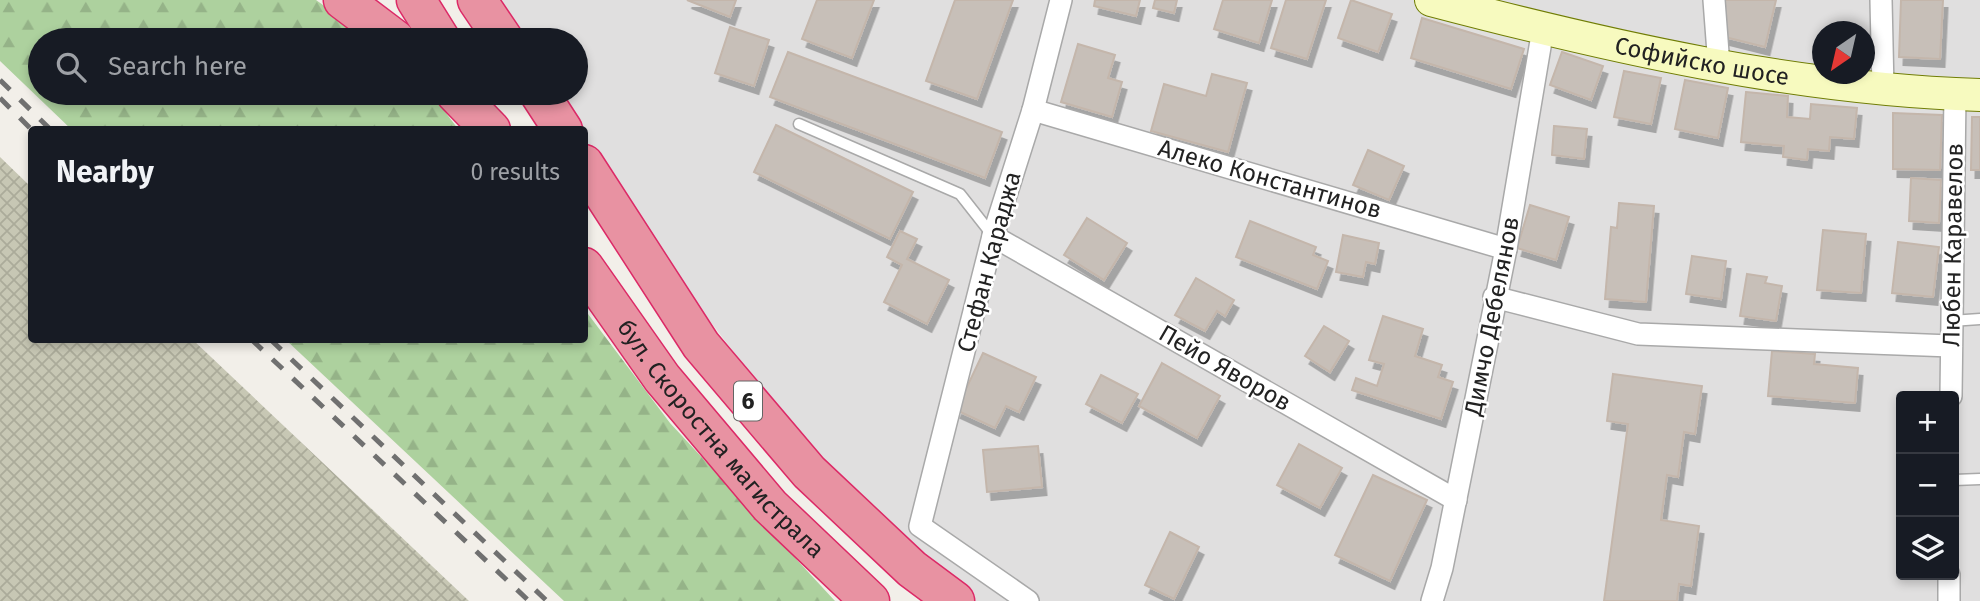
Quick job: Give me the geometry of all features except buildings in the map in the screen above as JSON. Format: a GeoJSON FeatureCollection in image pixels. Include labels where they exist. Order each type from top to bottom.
{"type":"FeatureCollection","features":[{"type":"Feature","properties":{"kind":"highway"},"geometry":{"type":"LineString","coordinates":[[343,0],[380,28]]}},
{"type":"Feature","properties":{"kind":"highway"},"geometry":{"type":"LineString","coordinates":[[416,0],[434,28]]}},
{"type":"Feature","properties":{"kind":"highway"},"geometry":{"type":"LineString","coordinates":[[477,0],[496,28]]}},
{"type":"Feature","properties":{"kind":"highway"},"geometry":{"type":"LineString","coordinates":[[467,105],[487,126]]}},
{"type":"Feature","properties":{"kind":"highway"},"geometry":{"type":"LineString","coordinates":[[481,105],[495,126]]}},
{"type":"Feature","properties":{"kind":"highway"},"geometry":{"type":"LineString","coordinates":[[547,105],[560,126]]}},
{"type":"Feature","properties":{"kind":"highway","name":"бул. Скоростна магистрала"},"geometry":{"type":"LineString","coordinates":[[588,170],[701,345],[791,451],[809,472],[912,569],[956,601]]}},
{"type":"Feature","properties":{"kind":"highway","name":"бул. Скоростна магистрала"},"geometry":{"type":"LineString","coordinates":[[588,273],[662,378],[762,496],[870,601]]}},
{"type":"Feature","properties":{"kind":"main road","name":"Софийско шосе"},"geometry":{"type":"LineString","coordinates":[[1431,0],[1543,29],[1719,66],[1883,89],[1967,95]]}},
{"type":"Feature","properties":{"kind":"street","name":"Стефан Караджа"},"geometry":{"type":"LineString","coordinates":[[1028,601],[920,526],[993,236],[1033,110],[1061,0]]}},
{"type":"Feature","properties":{"kind":"street"},"geometry":{"type":"LineString","coordinates":[[1714,0],[1719,66]]}},
{"type":"Feature","properties":{"kind":"street"},"geometry":{"type":"LineString","coordinates":[[1881,0],[1883,89]]}},
{"type":"Feature","properties":{"kind":"street","name":"Димчо Дебелянов"},"geometry":{"type":"LineString","coordinates":[[1432,601],[1456,500],[1494,297],[1506,248],[1543,29]]}},
{"type":"Feature","properties":{"kind":"street","name":"Любен Каравелов"},"geometry":{"type":"LineString","coordinates":[[1951,391],[1951,321],[1967,95]]}},
{"type":"Feature","properties":{"kind":"street","name":"Алеко Константинов"},"geometry":{"type":"LineString","coordinates":[[1033,110],[1506,248]]}},
{"type":"Feature","properties":{"kind":"street","name":"Пейо Яворов"},"geometry":{"type":"LineString","coordinates":[[993,236],[1456,500]]}},
{"type":"Feature","properties":{"kind":"street"},"geometry":{"type":"LineString","coordinates":[[1494,297],[1638,334],[1951,346]]}},
{"type":"Feature","properties":{"kind":"street"},"geometry":{"type":"LineString","coordinates":[[1949,580],[1949,601]]}},
{"type":"Feature","properties":{"kind":"lane"},"geometry":{"type":"LineString","coordinates":[[799,124],[960,194],[993,236]]}},
{"type":"Feature","properties":{"kind":"lane"},"geometry":{"type":"LineString","coordinates":[[1951,321],[1980,320]]}},
{"type":"Feature","properties":{"kind":"lane"},"geometry":{"type":"LineString","coordinates":[[1959,480],[1980,479]]}},
{"type":"Feature","properties":{"kind":"shaded area"},"geometry":{"type":"Polygon","coordinates":[[[485,0],[1980,0],[1980,601],[972,601],[817,461],[593,168],[588,160],[588,126],[566,126],[552,105],[588,105],[588,28],[503,28],[485,0]]]}},
{"type":"Feature","properties":{"kind":"shaded area"},"geometry":{"type":"Polygon","coordinates":[[[0,157],[28,184],[28,343],[196,343],[469,601],[0,601],[0,157]]]}},
{"type":"Feature","properties":{"kind":"green space"},"geometry":{"type":"Polygon","coordinates":[[[0,0],[316,0],[355,28],[28,28],[28,88],[0,61],[0,0]]]}},
{"type":"Feature","properties":{"kind":"green space"},"geometry":{"type":"Polygon","coordinates":[[[46,105],[440,105],[456,126],[68,126],[46,105]]]}},
{"type":"Feature","properties":{"kind":"green space"},"geometry":{"type":"Polygon","coordinates":[[[588,314],[670,423],[835,601],[564,601],[289,343],[588,343],[588,314]]]}},
{"type":"Feature","properties":{"kind":"railway"},"geometry":{"type":"LineString","coordinates":[[0,80],[47,126]]}},
{"type":"Feature","properties":{"kind":"railway"},"geometry":{"type":"LineString","coordinates":[[0,98],[28,126]]}},
{"type":"Feature","properties":{"kind":"railway"},"geometry":{"type":"LineString","coordinates":[[255,343],[529,601]]}},
{"type":"Feature","properties":{"kind":"railway"},"geometry":{"type":"LineString","coordinates":[[274,343],[547,601]]}}]}
